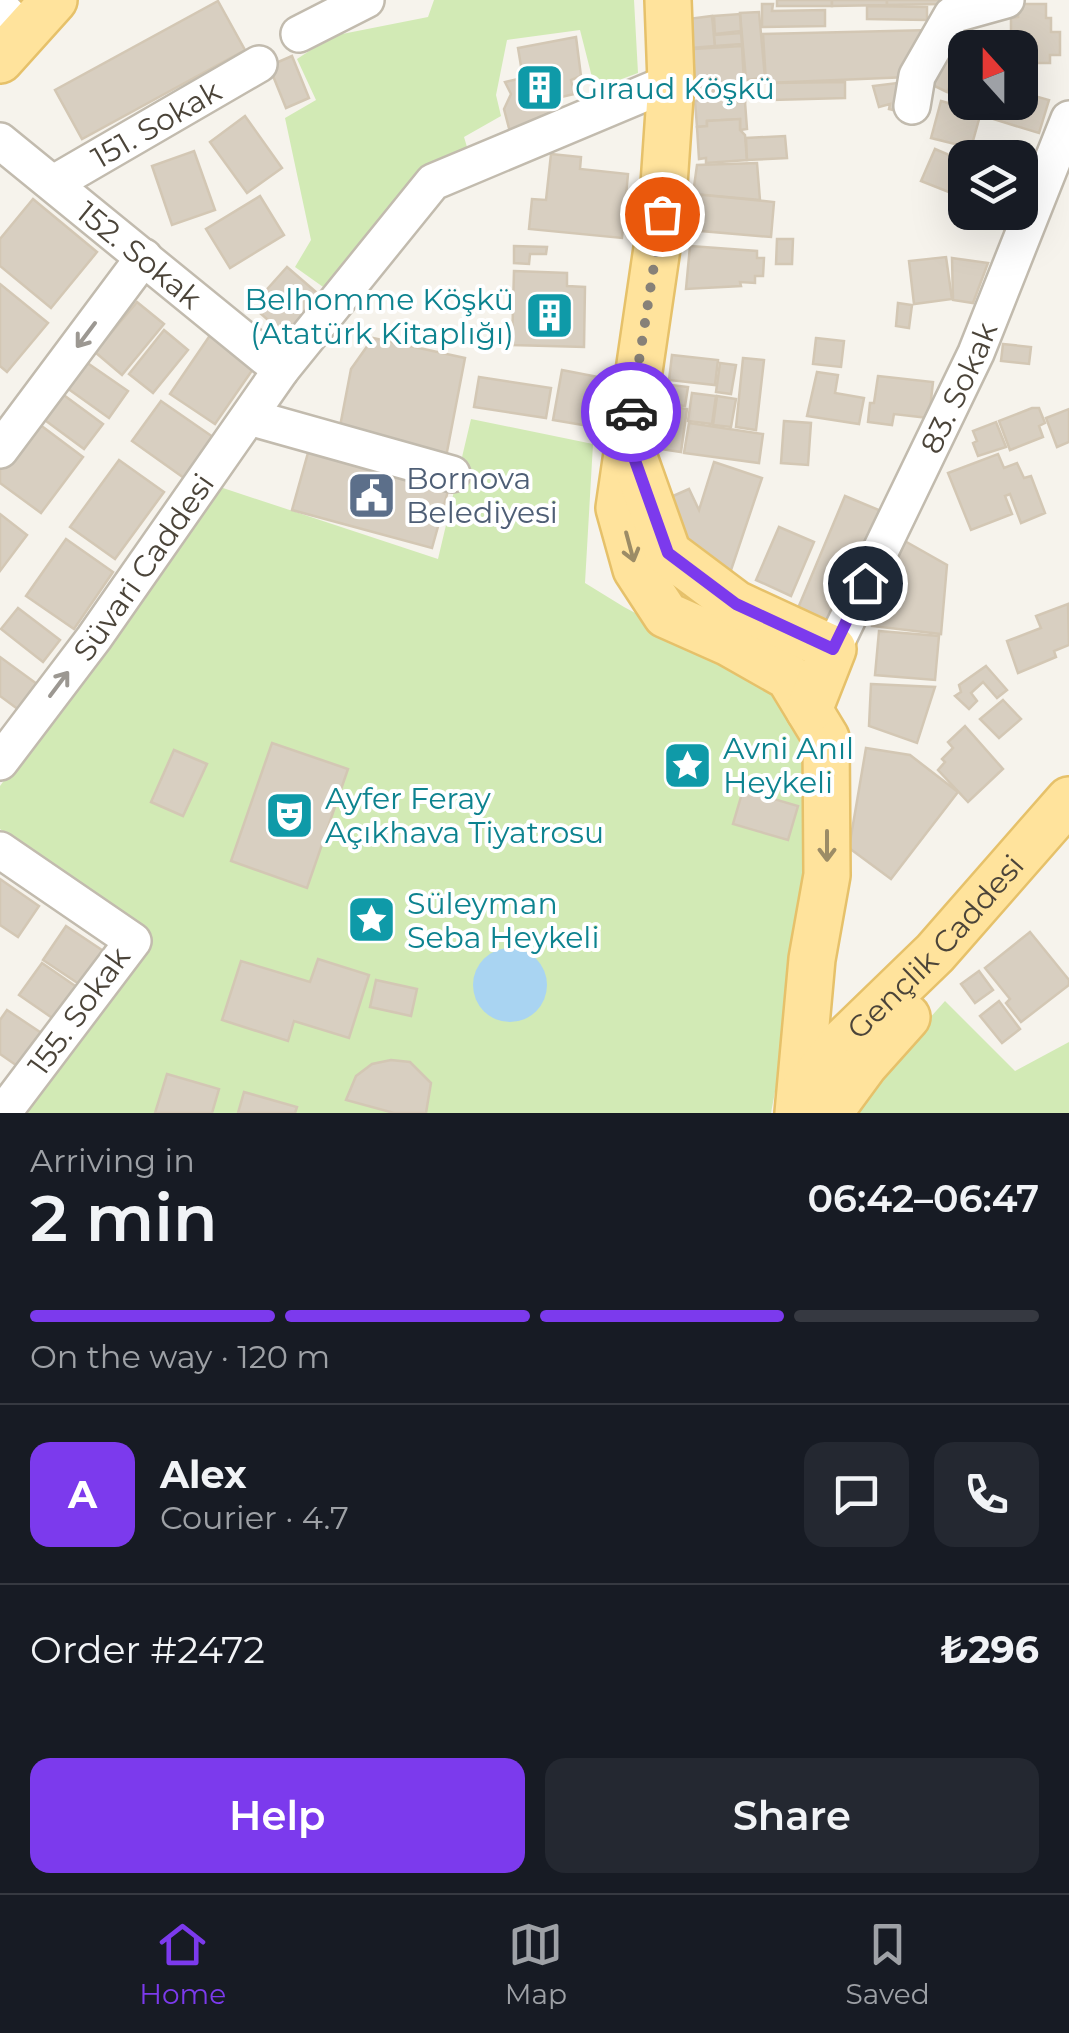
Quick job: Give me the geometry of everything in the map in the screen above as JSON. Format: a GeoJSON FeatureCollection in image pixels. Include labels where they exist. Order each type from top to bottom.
{"type":"FeatureCollection","features":[{"type":"Feature","properties":{"kind":"main road"},"geometry":{"type":"LineString","coordinates":[[9,24],[54,0]]}},
{"type":"Feature","properties":{"kind":"main road"},"geometry":{"type":"LineString","coordinates":[[668,0],[671,82],[662,214],[619,508],[636,569],[666,615],[789,677],[826,738],[827,875],[812,959],[810,1106]]}},
{"type":"Feature","properties":{"kind":"main road"},"geometry":{"type":"LineString","coordinates":[[627,438],[668,553],[736,604],[833,649],[810,710]]}},
{"type":"Feature","properties":{"kind":"main road","name":"Gençlik Caddesi"},"geometry":{"type":"LineString","coordinates":[[810,1106],[935,953],[1069,800]]}},
{"type":"Feature","properties":{"kind":"main road","name":"Gençlik Caddesi"},"geometry":{"type":"LineString","coordinates":[[854,1053],[1069,837]]}},
{"type":"Feature","properties":{"kind":"main road"},"geometry":{"type":"LineString","coordinates":[[810,1010],[854,1053]]}},
{"type":"Feature","properties":{"kind":"street"},"geometry":{"type":"LineString","coordinates":[[299,34],[366,0]]}},
{"type":"Feature","properties":{"kind":"street"},"geometry":{"type":"LineString","coordinates":[[912,106],[917,76],[952,8],[1006,0]]}},
{"type":"Feature","properties":{"kind":"street","name":"151. Sokak"},"geometry":{"type":"LineString","coordinates":[[54,183],[259,64]]}},
{"type":"Feature","properties":{"kind":"street","name":"Süvari Caddesi"},"geometry":{"type":"LineString","coordinates":[[0,762],[94,638],[282,370],[433,182],[671,82]]}},
{"type":"Feature","properties":{"kind":"street","name":"83. Sokak"},"geometry":{"type":"LineString","coordinates":[[833,649],[976,354],[1069,119]]}},
{"type":"Feature","properties":{"kind":"street","name":"152. Sokak"},"geometry":{"type":"LineString","coordinates":[[0,141],[282,370]]}},
{"type":"Feature","properties":{"kind":"street"},"geometry":{"type":"LineString","coordinates":[[0,450],[144,257]]}},
{"type":"Feature","properties":{"kind":"street"},"geometry":{"type":"LineString","coordinates":[[248,417],[452,474]]}},
{"type":"Feature","properties":{"kind":"street","name":"155. Sokak"},"geometry":{"type":"LineString","coordinates":[[0,850],[133,941],[3,1113]]}},
{"type":"Feature","properties":{"kind":"green space"},"geometry":{"type":"Polygon","coordinates":[[[434,0],[634,0],[638,73],[595,89],[580,30],[507,40],[496,95],[501,116],[464,137],[470,157],[333,294],[295,267],[311,240],[285,118],[316,100],[297,59],[332,36],[428,17],[434,0]]]}},
{"type":"Feature","properties":{"kind":"green space"},"geometry":{"type":"Polygon","coordinates":[[[471,419],[593,444],[585,583],[770,685],[808,759],[811,846],[771,1113],[12,1113],[143,940],[0,829],[0,786],[217,486],[438,559],[471,419]]]}},
{"type":"Feature","properties":{"kind":"green space"},"geometry":{"type":"Polygon","coordinates":[[[945,1001],[1015,1071],[1069,1042],[1069,1113],[849,1113],[851,1106],[945,1001]]]}},
{"type":"Feature","properties":{"kind":"water"},"geometry":{"type":"Polygon","coordinates":[[[510,948],[536,959],[547,985],[536,1011],[510,1022],[484,1011],[473,985],[484,959],[510,948]]]}},
{"type":"Feature","properties":{"kind":"building"},"geometry":{"type":"Polygon","coordinates":[[[777,0],[832,0],[832,6],[777,6],[777,0]]]}},
{"type":"Feature","properties":{"kind":"building"},"geometry":{"type":"Polygon","coordinates":[[[832,0],[887,0],[887,5],[832,6],[832,0]]]}},
{"type":"Feature","properties":{"kind":"building"},"geometry":{"type":"Polygon","coordinates":[[[887,0],[940,0],[940,4],[887,5],[887,0]]]}},
{"type":"Feature","properties":{"kind":"building"},"geometry":{"type":"Polygon","coordinates":[[[218,1],[245,50],[82,139],[55,90],[218,1]]]}},
{"type":"Feature","properties":{"kind":"building"},"geometry":{"type":"Polygon","coordinates":[[[762,4],[773,4],[772,11],[825,10],[825,26],[762,27],[762,4]]]}},
{"type":"Feature","properties":{"kind":"building"},"geometry":{"type":"Polygon","coordinates":[[[1018,4],[1046,4],[1051,32],[1060,32],[1060,55],[1050,55],[1050,63],[1038,63],[1038,30],[1011,30],[1011,18],[1018,17],[1018,4]]]}},
{"type":"Feature","properties":{"kind":"building"},"geometry":{"type":"Polygon","coordinates":[[[867,6],[927,7],[927,20],[867,19],[867,6]]]}},
{"type":"Feature","properties":{"kind":"building"},"geometry":{"type":"Polygon","coordinates":[[[759,12],[765,78],[746,80],[740,13],[759,12]]]}},
{"type":"Feature","properties":{"kind":"building"},"geometry":{"type":"Polygon","coordinates":[[[740,14],[741,31],[715,34],[714,16],[740,14]]]}},
{"type":"Feature","properties":{"kind":"building"},"geometry":{"type":"Polygon","coordinates":[[[712,16],[715,46],[690,48],[688,19],[712,16]]]}},
{"type":"Feature","properties":{"kind":"building"},"geometry":{"type":"Polygon","coordinates":[[[931,30],[909,77],[766,83],[763,34],[931,30]]]}},
{"type":"Feature","properties":{"kind":"building"},"geometry":{"type":"Polygon","coordinates":[[[741,33],[742,44],[715,46],[714,35],[741,33]]]}},
{"type":"Feature","properties":{"kind":"building","name":"Gıraud Köşkü"},"geometry":{"type":"Polygon","coordinates":[[[576,37],[581,76],[571,80],[574,94],[557,98],[551,105],[555,116],[510,132],[504,109],[511,94],[505,82],[523,78],[518,48],[576,37]]]}},
{"type":"Feature","properties":{"kind":"building"},"geometry":{"type":"Polygon","coordinates":[[[742,46],[745,102],[727,103],[727,90],[695,92],[693,49],[742,46]]]}},
{"type":"Feature","properties":{"kind":"building"},"geometry":{"type":"Polygon","coordinates":[[[936,51],[948,57],[947,92],[922,80],[936,51]]]}},
{"type":"Feature","properties":{"kind":"building"},"geometry":{"type":"Polygon","coordinates":[[[292,56],[309,98],[286,108],[269,66],[292,56]]]}},
{"type":"Feature","properties":{"kind":"building"},"geometry":{"type":"Polygon","coordinates":[[[845,82],[845,98],[772,100],[772,83],[845,82]]]}},
{"type":"Feature","properties":{"kind":"building"},"geometry":{"type":"Polygon","coordinates":[[[897,83],[906,113],[889,109],[890,104],[879,107],[873,86],[897,83]]]}},
{"type":"Feature","properties":{"kind":"building"},"geometry":{"type":"Polygon","coordinates":[[[727,90],[727,103],[745,102],[747,129],[740,130],[740,119],[707,121],[707,126],[697,127],[695,101],[707,100],[706,91],[727,90]]]}},
{"type":"Feature","properties":{"kind":"building"},"geometry":{"type":"Polygon","coordinates":[[[1038,97],[1049,100],[1039,133],[997,120],[1038,120],[1038,97]]]}},
{"type":"Feature","properties":{"kind":"building"},"geometry":{"type":"Polygon","coordinates":[[[941,101],[948,103],[948,120],[979,120],[973,140],[948,142],[931,138],[941,101]]]}},
{"type":"Feature","properties":{"kind":"building"},"geometry":{"type":"Polygon","coordinates":[[[245,116],[282,168],[247,193],[210,142],[245,116]]]}},
{"type":"Feature","properties":{"kind":"building"},"geometry":{"type":"Polygon","coordinates":[[[740,119],[747,160],[706,163],[706,158],[699,159],[697,127],[707,126],[707,121],[740,119]]]}},
{"type":"Feature","properties":{"kind":"building"},"geometry":{"type":"Polygon","coordinates":[[[785,136],[787,158],[747,160],[746,138],[785,136]]]}},
{"type":"Feature","properties":{"kind":"building"},"geometry":{"type":"Polygon","coordinates":[[[935,149],[948,155],[948,192],[921,181],[935,149]]]}},
{"type":"Feature","properties":{"kind":"building"},"geometry":{"type":"Polygon","coordinates":[[[194,151],[215,210],[172,225],[152,166],[194,151]]]}},
{"type":"Feature","properties":{"kind":"building"},"geometry":{"type":"Polygon","coordinates":[[[551,154],[581,157],[580,169],[628,174],[622,238],[529,229],[532,199],[546,200],[551,154]]]}},
{"type":"Feature","properties":{"kind":"building"},"geometry":{"type":"Polygon","coordinates":[[[757,163],[760,200],[693,194],[697,165],[757,163]]]}},
{"type":"Feature","properties":{"kind":"building"},"geometry":{"type":"Polygon","coordinates":[[[693,194],[774,202],[771,237],[690,230],[693,194]]]}},
{"type":"Feature","properties":{"kind":"building"},"geometry":{"type":"Polygon","coordinates":[[[260,196],[284,235],[230,268],[206,229],[260,196]]]}},
{"type":"Feature","properties":{"kind":"building"},"geometry":{"type":"Polygon","coordinates":[[[33,199],[97,252],[51,308],[0,266],[0,239],[33,199]]]}},
{"type":"Feature","properties":{"kind":"building"},"geometry":{"type":"Polygon","coordinates":[[[777,239],[793,239],[792,264],[776,264],[777,239]]]}},
{"type":"Feature","properties":{"kind":"building"},"geometry":{"type":"Polygon","coordinates":[[[514,246],[547,247],[546,254],[530,254],[529,264],[514,263],[514,246]]]}},
{"type":"Feature","properties":{"kind":"building"},"geometry":{"type":"Polygon","coordinates":[[[690,246],[757,251],[757,258],[764,258],[763,276],[755,276],[755,283],[740,282],[741,286],[686,289],[690,246]]]}},
{"type":"Feature","properties":{"kind":"building"},"geometry":{"type":"Polygon","coordinates":[[[946,257],[952,299],[914,304],[909,261],[946,257]]]}},
{"type":"Feature","properties":{"kind":"building"},"geometry":{"type":"Polygon","coordinates":[[[952,258],[988,263],[973,303],[953,300],[952,258]]]}},
{"type":"Feature","properties":{"kind":"building"},"geometry":{"type":"Polygon","coordinates":[[[287,267],[324,299],[290,339],[252,306],[287,267]]]}},
{"type":"Feature","properties":{"kind":"building","name":"Belhomme Köşkü (Atatürk Kitaplığı)"},"geometry":{"type":"Polygon","coordinates":[[[514,271],[567,273],[567,286],[585,287],[584,347],[512,345],[514,271]]]}},
{"type":"Feature","properties":{"kind":"building"},"geometry":{"type":"Polygon","coordinates":[[[0,284],[48,323],[7,372],[0,366],[0,284]]]}},
{"type":"Feature","properties":{"kind":"building"},"geometry":{"type":"Polygon","coordinates":[[[137,302],[164,324],[122,375],[95,352],[137,302]]]}},
{"type":"Feature","properties":{"kind":"building"},"geometry":{"type":"Polygon","coordinates":[[[898,303],[912,305],[909,328],[896,326],[898,303]]]}},
{"type":"Feature","properties":{"kind":"building"},"geometry":{"type":"Polygon","coordinates":[[[215,328],[260,359],[215,424],[170,394],[215,328]]]}},
{"type":"Feature","properties":{"kind":"building"},"geometry":{"type":"Polygon","coordinates":[[[164,330],[188,350],[153,393],[129,374],[164,330]]]}},
{"type":"Feature","properties":{"kind":"building"},"geometry":{"type":"Polygon","coordinates":[[[373,338],[465,358],[446,457],[338,437],[351,369],[373,338]]]}},
{"type":"Feature","properties":{"kind":"building"},"geometry":{"type":"Polygon","coordinates":[[[816,338],[844,341],[841,367],[813,364],[816,338]]]}},
{"type":"Feature","properties":{"kind":"building"},"geometry":{"type":"Polygon","coordinates":[[[1003,344],[1031,347],[1029,364],[1001,361],[1003,344]]]}},
{"type":"Feature","properties":{"kind":"building"},"geometry":{"type":"Polygon","coordinates":[[[672,355],[718,360],[715,385],[669,380],[672,355]]]}},
{"type":"Feature","properties":{"kind":"building"},"geometry":{"type":"Polygon","coordinates":[[[743,358],[764,360],[756,430],[736,427],[743,358]]]}},
{"type":"Feature","properties":{"kind":"building"},"geometry":{"type":"Polygon","coordinates":[[[86,362],[128,391],[109,418],[67,388],[86,362]]]}},
{"type":"Feature","properties":{"kind":"building"},"geometry":{"type":"Polygon","coordinates":[[[720,363],[736,365],[731,394],[716,392],[720,363]]]}},
{"type":"Feature","properties":{"kind":"building"},"geometry":{"type":"Polygon","coordinates":[[[562,370],[598,377],[589,426],[553,420],[562,370]]]}},
{"type":"Feature","properties":{"kind":"building"},"geometry":{"type":"Polygon","coordinates":[[[817,372],[838,375],[835,393],[864,398],[859,424],[807,416],[817,372]]]}},
{"type":"Feature","properties":{"kind":"building"},"geometry":{"type":"Polygon","coordinates":[[[878,376],[933,382],[929,418],[894,414],[892,425],[868,422],[878,376]]]}},
{"type":"Feature","properties":{"kind":"building"},"geometry":{"type":"Polygon","coordinates":[[[479,377],[551,388],[546,418],[474,407],[479,377]]]}},
{"type":"Feature","properties":{"kind":"building"},"geometry":{"type":"Polygon","coordinates":[[[663,384],[688,387],[685,406],[660,403],[663,384]]]}},
{"type":"Feature","properties":{"kind":"building"},"geometry":{"type":"Polygon","coordinates":[[[61,393],[103,424],[84,449],[42,418],[61,393]]]}},
{"type":"Feature","properties":{"kind":"building"},"geometry":{"type":"Polygon","coordinates":[[[692,393],[716,396],[712,424],[688,421],[692,393]]]}},
{"type":"Feature","properties":{"kind":"building"},"geometry":{"type":"Polygon","coordinates":[[[717,396],[736,399],[731,427],[713,425],[717,396]]]}},
{"type":"Feature","properties":{"kind":"building"},"geometry":{"type":"Polygon","coordinates":[[[161,401],[213,437],[184,478],[132,441],[161,401]]]}},
{"type":"Feature","properties":{"kind":"building"},"geometry":{"type":"Polygon","coordinates":[[[660,405],[687,409],[681,452],[654,448],[660,405]]]}},
{"type":"Feature","properties":{"kind":"building"},"geometry":{"type":"Polygon","coordinates":[[[1039,408],[1045,423],[1039,426],[1043,437],[1010,450],[999,421],[1039,408]]]}},
{"type":"Feature","properties":{"kind":"building"},"geometry":{"type":"Polygon","coordinates":[[[1069,409],[1069,442],[1057,447],[1046,418],[1069,409]]]}},
{"type":"Feature","properties":{"kind":"building"},"geometry":{"type":"Polygon","coordinates":[[[31,418],[83,457],[41,513],[0,483],[0,460],[31,418]]]}},
{"type":"Feature","properties":{"kind":"building"},"geometry":{"type":"Polygon","coordinates":[[[784,421],[811,423],[808,465],[781,463],[784,421]]]}},
{"type":"Feature","properties":{"kind":"building"},"geometry":{"type":"Polygon","coordinates":[[[996,422],[1006,447],[978,456],[973,431],[996,422]]]}},
{"type":"Feature","properties":{"kind":"building"},"geometry":{"type":"Polygon","coordinates":[[[689,423],[763,434],[759,463],[684,453],[689,423]]]}},
{"type":"Feature","properties":{"kind":"building","name":"Bornova Belediyesi"},"geometry":{"type":"Polygon","coordinates":[[[311,442],[451,480],[432,548],[292,510],[311,442]]]}},
{"type":"Feature","properties":{"kind":"building"},"geometry":{"type":"Polygon","coordinates":[[[998,454],[1004,468],[1017,463],[1024,478],[1031,476],[1045,513],[1021,523],[1010,494],[1005,496],[1012,514],[971,530],[948,473],[998,454]]]}},
{"type":"Feature","properties":{"kind":"building"},"geometry":{"type":"Polygon","coordinates":[[[119,460],[164,492],[115,559],[70,527],[119,460]]]}},
{"type":"Feature","properties":{"kind":"building"},"geometry":{"type":"Polygon","coordinates":[[[714,462],[762,478],[728,579],[674,545],[655,504],[689,489],[699,510],[714,462]]]}},
{"type":"Feature","properties":{"kind":"building"},"geometry":{"type":"Polygon","coordinates":[[[845,496],[886,513],[834,637],[793,620],[845,496]]]}},
{"type":"Feature","properties":{"kind":"building"},"geometry":{"type":"Polygon","coordinates":[[[0,514],[27,535],[0,571],[0,514]]]}},
{"type":"Feature","properties":{"kind":"building"},"geometry":{"type":"Polygon","coordinates":[[[779,527],[814,542],[791,596],[756,580],[779,527]]]}},
{"type":"Feature","properties":{"kind":"building"},"geometry":{"type":"Polygon","coordinates":[[[66,539],[113,572],[74,629],[26,596],[66,539]]]}},
{"type":"Feature","properties":{"kind":"building"},"geometry":{"type":"Polygon","coordinates":[[[903,540],[947,565],[941,634],[872,626],[873,598],[903,540]]]}},
{"type":"Feature","properties":{"kind":"building"},"geometry":{"type":"Polygon","coordinates":[[[1068,604],[1069,645],[1054,651],[1056,657],[1018,673],[1007,641],[1041,628],[1036,616],[1068,604]]]}},
{"type":"Feature","properties":{"kind":"building"},"geometry":{"type":"Polygon","coordinates":[[[18,608],[60,640],[43,662],[1,629],[18,608]]]}},
{"type":"Feature","properties":{"kind":"building"},"geometry":{"type":"Polygon","coordinates":[[[879,631],[939,636],[935,680],[875,675],[879,631]]]}},
{"type":"Feature","properties":{"kind":"building"},"geometry":{"type":"Polygon","coordinates":[[[0,657],[37,684],[19,710],[0,696],[0,657]]]}},
{"type":"Feature","properties":{"kind":"building"},"geometry":{"type":"Polygon","coordinates":[[[986,666],[1007,690],[997,698],[983,682],[971,693],[977,701],[969,709],[955,696],[961,692],[959,685],[986,666]]]}},
{"type":"Feature","properties":{"kind":"building"},"geometry":{"type":"Polygon","coordinates":[[[871,684],[935,687],[917,743],[869,726],[871,684]]]}},
{"type":"Feature","properties":{"kind":"building"},"geometry":{"type":"Polygon","coordinates":[[[1003,700],[1021,719],[999,738],[980,719],[1003,700]]]}},
{"type":"Feature","properties":{"kind":"building"},"geometry":{"type":"Polygon","coordinates":[[[965,726],[1003,769],[968,802],[938,770],[953,748],[948,742],[965,726]]]}},
{"type":"Feature","properties":{"kind":"building","name":"Ayfer Feray Açıkhava Tiyatrosu"},"geometry":{"type":"Polygon","coordinates":[[[272,743],[348,769],[307,888],[231,861],[272,743]]]}},
{"type":"Feature","properties":{"kind":"building"},"geometry":{"type":"Polygon","coordinates":[[[866,748],[910,755],[958,792],[891,879],[849,848],[866,748]]]}},
{"type":"Feature","properties":{"kind":"building"},"geometry":{"type":"Polygon","coordinates":[[[174,750],[207,764],[183,816],[151,802],[174,750]]]}},
{"type":"Feature","properties":{"kind":"building"},"geometry":{"type":"Polygon","coordinates":[[[743,790],[798,806],[788,840],[733,824],[743,790]]]}},
{"type":"Feature","properties":{"kind":"building"},"geometry":{"type":"Polygon","coordinates":[[[0,879],[39,906],[18,937],[0,925],[0,879]]]}},
{"type":"Feature","properties":{"kind":"building"},"geometry":{"type":"Polygon","coordinates":[[[66,926],[111,956],[88,990],[43,960],[66,926]]]}},
{"type":"Feature","properties":{"kind":"building"},"geometry":{"type":"Polygon","coordinates":[[[1030,932],[1069,985],[1021,1022],[1006,1003],[1010,999],[985,968],[1030,932]]]}},
{"type":"Feature","properties":{"kind":"building"},"geometry":{"type":"Polygon","coordinates":[[[318,959],[369,975],[349,1038],[294,1021],[288,1041],[222,1020],[241,961],[310,982],[318,959]]]}},
{"type":"Feature","properties":{"kind":"building"},"geometry":{"type":"Polygon","coordinates":[[[42,963],[84,992],[61,1024],[19,995],[42,963]]]}},
{"type":"Feature","properties":{"kind":"building"},"geometry":{"type":"Polygon","coordinates":[[[979,971],[993,990],[975,1003],[961,984],[979,971]]]}},
{"type":"Feature","properties":{"kind":"building"},"geometry":{"type":"Polygon","coordinates":[[[376,980],[417,989],[411,1016],[370,1007],[376,980]]]}},
{"type":"Feature","properties":{"kind":"building"},"geometry":{"type":"Polygon","coordinates":[[[999,1001],[1020,1029],[1002,1043],[980,1016],[999,1001]]]}},
{"type":"Feature","properties":{"kind":"building"},"geometry":{"type":"Polygon","coordinates":[[[7,1010],[52,1040],[29,1074],[0,1054],[0,1020],[7,1010]]]}},
{"type":"Feature","properties":{"kind":"building"},"geometry":{"type":"Polygon","coordinates":[[[410,1062],[431,1083],[426,1113],[394,1113],[346,1100],[356,1076],[372,1064],[410,1062]]]}},
{"type":"Feature","properties":{"kind":"building"},"geometry":{"type":"Polygon","coordinates":[[[167,1074],[219,1089],[212,1113],[155,1113],[167,1074]]]}},
{"type":"Feature","properties":{"kind":"building"},"geometry":{"type":"Polygon","coordinates":[[[244,1092],[297,1107],[295,1113],[238,1113],[244,1092]]]}},
{"type":"Feature","properties":{"kind":"way so far"},"geometry":{"type":"LineString","coordinates":[[631,412],[662,214]]}},
{"type":"Feature","properties":{"kind":"place","name":"Gıraud Köşkü"},"geometry":{"type":"Point","coordinates":[540,88]}},
{"type":"Feature","properties":{"kind":"place","name":"Belhomme Köşkü (Atatürk Kitaplığı)"},"geometry":{"type":"Point","coordinates":[549,316]}},
{"type":"Feature","properties":{"kind":"place","name":"Bornova Belediyesi"},"geometry":{"type":"Point","coordinates":[371,495]}},
{"type":"Feature","properties":{"kind":"place","name":"Avni Anıl Heykeli"},"geometry":{"type":"Point","coordinates":[688,765]}},
{"type":"Feature","properties":{"kind":"place","name":"Ayfer Feray Açıkhava Tiyatrosu"},"geometry":{"type":"Point","coordinates":[290,815]}},
{"type":"Feature","properties":{"kind":"place","name":"Süleyman Seba Heykeli"},"geometry":{"type":"Point","coordinates":[372,920]}},
{"type":"Feature","properties":{"kind":"route"},"geometry":{"type":"LineString","coordinates":[[631,412],[627,438],[668,553],[736,604],[833,649],[865,583]]}}]}
